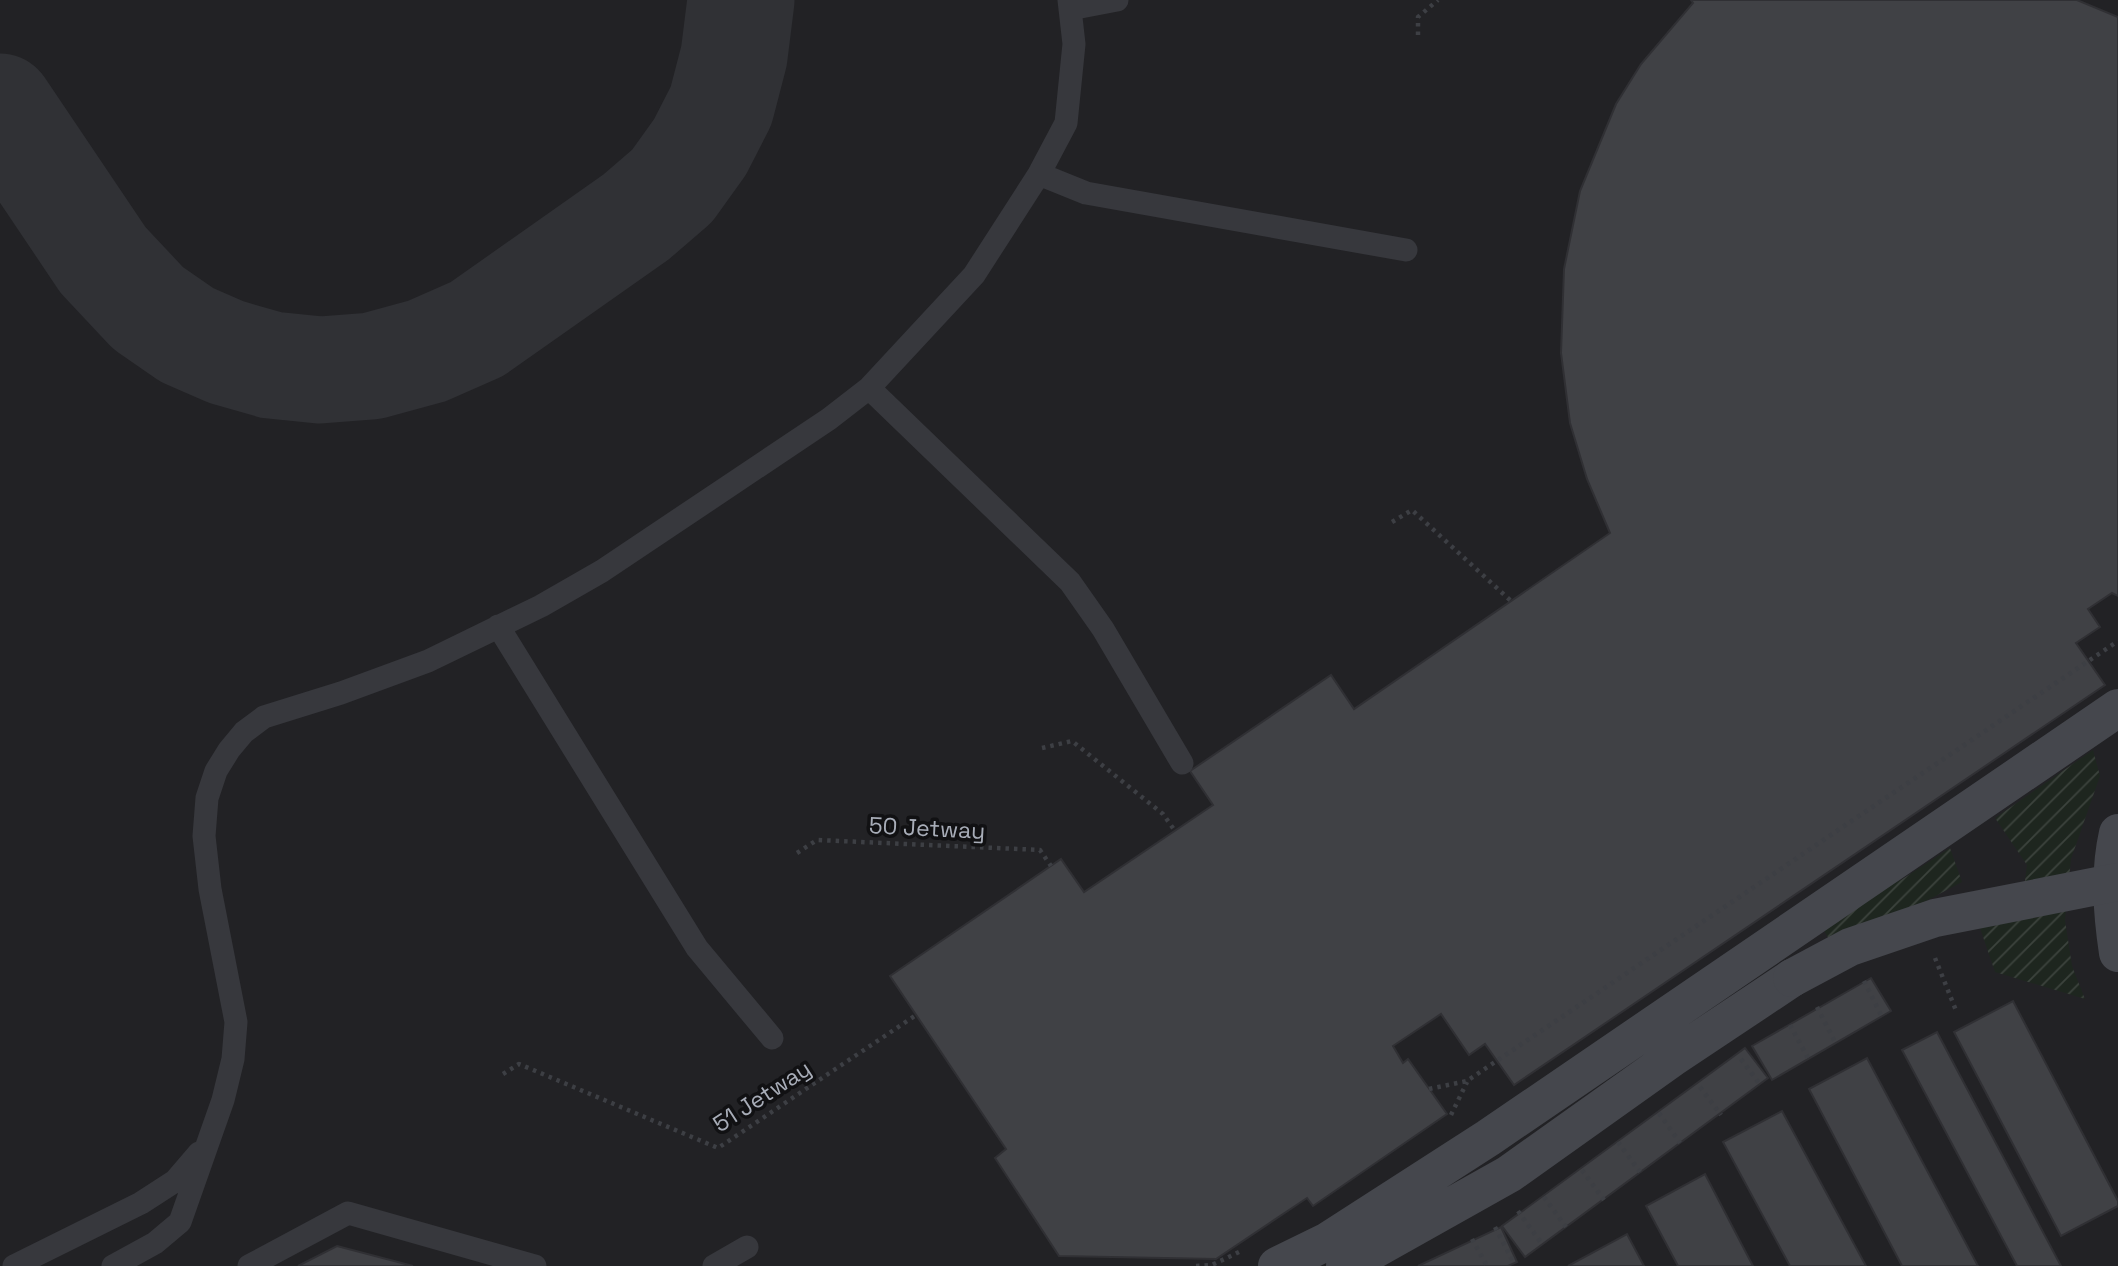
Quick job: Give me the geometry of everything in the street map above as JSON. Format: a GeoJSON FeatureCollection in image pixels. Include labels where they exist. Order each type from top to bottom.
{"type":"FeatureCollection","features":[{"type":"Feature","properties":{"kind":"main road"},"geometry":{"type":"LineString","coordinates":[[1277,1266],[1328,1241],[1488,1138],[2118,708]]}},
{"type":"Feature","properties":{"kind":"main road"},"geometry":{"type":"LineString","coordinates":[[2118,833],[2112,881],[2118,953]]}},
{"type":"Feature","properties":{"kind":"main road"},"geometry":{"type":"LineString","coordinates":[[1345,1266],[1509,1174],[1683,1051],[1804,992],[1850,947],[1935,918],[2118,882]]}},
{"type":"Feature","properties":{"kind":"lane"},"geometry":{"type":"LineString","coordinates":[[113,1266],[155,1243],[180,1222],[223,1100],[233,1059],[236,1022],[211,890],[204,836],[207,799],[216,771],[229,750],[244,732],[264,717],[341,693],[428,661],[541,606],[601,571],[829,419],[869,388],[974,275],[1040,174],[1066,123],[1074,44],[1069,4],[1117,0]]}},
{"type":"Feature","properties":{"kind":"lane"},"geometry":{"type":"LineString","coordinates":[[1040,174],[1086,193],[1406,250]]}},
{"type":"Feature","properties":{"kind":"lane"},"geometry":{"type":"LineString","coordinates":[[869,388],[1070,582],[1103,629],[1182,763]]}},
{"type":"Feature","properties":{"kind":"lane"},"geometry":{"type":"LineString","coordinates":[[498,626],[697,948],[772,1038]]}},
{"type":"Feature","properties":{"kind":"lane"},"geometry":{"type":"LineString","coordinates":[[14,1266],[141,1203],[176,1181],[205,1146]]}},
{"type":"Feature","properties":{"kind":"lane"},"geometry":{"type":"LineString","coordinates":[[249,1266],[348,1213],[535,1266]]}},
{"type":"Feature","properties":{"kind":"lane"},"geometry":{"type":"LineString","coordinates":[[714,1266],[747,1247]]}},
{"type":"Feature","properties":{"kind":"path"},"geometry":{"type":"LineString","coordinates":[[1418,35],[1418,17],[1438,0]]}},
{"type":"Feature","properties":{"kind":"path"},"geometry":{"type":"LineString","coordinates":[[1392,522],[1412,510],[1511,601]]}},
{"type":"Feature","properties":{"kind":"path"},"geometry":{"type":"LineString","coordinates":[[1429,1089],[1467,1081],[2118,641]]}},
{"type":"Feature","properties":{"kind":"path"},"geometry":{"type":"LineString","coordinates":[[1042,748],[1072,741],[1163,814],[1175,831]]}},
{"type":"Feature","properties":{"kind":"path","name":"50 Jetway"},"geometry":{"type":"LineString","coordinates":[[797,853],[817,840],[1040,850],[1051,866]]}},
{"type":"Feature","properties":{"kind":"path"},"geometry":{"type":"LineString","coordinates":[[1864,981],[1882,1017]]}},
{"type":"Feature","properties":{"kind":"path"},"geometry":{"type":"LineString","coordinates":[[1804,992],[1835,1042]]}},
{"type":"Feature","properties":{"kind":"path","name":"51 Jetway"},"geometry":{"type":"LineString","coordinates":[[503,1074],[519,1064],[718,1148],[916,1015]]}},
{"type":"Feature","properties":{"kind":"path"},"geometry":{"type":"LineString","coordinates":[[1787,1021],[1808,1058]]}},
{"type":"Feature","properties":{"kind":"path"},"geometry":{"type":"LineString","coordinates":[[1736,1052],[1761,1086]]}},
{"type":"Feature","properties":{"kind":"path"},"geometry":{"type":"LineString","coordinates":[[1696,1081],[1721,1115]]}},
{"type":"Feature","properties":{"kind":"path"},"geometry":{"type":"LineString","coordinates":[[1656,1110],[1680,1143]]}},
{"type":"Feature","properties":{"kind":"path"},"geometry":{"type":"LineString","coordinates":[[1616,1139],[1640,1172]]}},
{"type":"Feature","properties":{"kind":"path"},"geometry":{"type":"LineString","coordinates":[[1579,1167],[1604,1200]]}},
{"type":"Feature","properties":{"kind":"path"},"geometry":{"type":"LineString","coordinates":[[1541,1194],[1566,1227]]}},
{"type":"Feature","properties":{"kind":"path"},"geometry":{"type":"LineString","coordinates":[[1517,1211],[1542,1244]]}},
{"type":"Feature","properties":{"kind":"path"},"geometry":{"type":"LineString","coordinates":[[1495,1226],[1514,1263]]}},
{"type":"Feature","properties":{"kind":"path"},"geometry":{"type":"LineString","coordinates":[[1472,1238],[1487,1266]]}},
{"type":"Feature","properties":{"kind":"shaded area"},"geometry":{"type":"Polygon","coordinates":[[[0,0],[2118,0],[2118,1266],[0,1266],[0,0]]]}},
{"type":"Feature","properties":{"kind":"shaded area"},"geometry":{"type":"Polygon","coordinates":[[[2093,750],[2100,776],[2071,859],[2065,920],[2072,966],[2085,999],[1995,972],[1980,928],[2024,888],[2027,865],[1995,818],[2093,750]]]}},
{"type":"Feature","properties":{"kind":"shaded area"},"geometry":{"type":"Polygon","coordinates":[[[1950,848],[1962,882],[1835,949],[1820,924],[1864,896],[1901,880],[1950,848]]]}},
{"type":"Feature","properties":{"kind":"building"},"geometry":{"type":"Polygon","coordinates":[[[1691,0],[2077,0],[2118,17],[2118,596],[2112,593],[2088,609],[2100,627],[2076,643],[2105,685],[1514,1085],[1485,1044],[1469,1055],[1441,1014],[1393,1046],[1403,1063],[1408,1059],[1447,1114],[1313,1206],[1307,1198],[1216,1259],[1059,1256],[995,1158],[1006,1149],[890,976],[1061,859],[1084,892],[1213,805],[1190,771],[1331,675],[1354,709],[1610,533],[1587,479],[1570,423],[1561,353],[1564,269],[1580,191],[1616,104],[1641,64],[1693,3],[1691,0]]]}},
{"type":"Feature","properties":{"kind":"building"},"geometry":{"type":"Polygon","coordinates":[[[1871,978],[1891,1011],[1772,1080],[1752,1046],[1871,978]]]}},
{"type":"Feature","properties":{"kind":"building"},"geometry":{"type":"Polygon","coordinates":[[[2013,1001],[2118,1201],[2118,1206],[2061,1236],[1954,1032],[2013,1001]]]}},
{"type":"Feature","properties":{"kind":"building"},"geometry":{"type":"Polygon","coordinates":[[[1937,1032],[2061,1266],[2017,1266],[1902,1050],[1937,1032]]]}},
{"type":"Feature","properties":{"kind":"building"},"geometry":{"type":"Polygon","coordinates":[[[1745,1048],[1768,1078],[1525,1257],[1502,1226],[1745,1048]]]}},
{"type":"Feature","properties":{"kind":"building"},"geometry":{"type":"Polygon","coordinates":[[[1867,1058],[1978,1266],[1902,1266],[1809,1089],[1867,1058]]]}},
{"type":"Feature","properties":{"kind":"building"},"geometry":{"type":"Polygon","coordinates":[[[1782,1111],[1866,1266],[1790,1266],[1723,1142],[1782,1111]]]}},
{"type":"Feature","properties":{"kind":"building"},"geometry":{"type":"Polygon","coordinates":[[[1705,1174],[1753,1266],[1678,1266],[1646,1206],[1705,1174]]]}},
{"type":"Feature","properties":{"kind":"building"},"geometry":{"type":"Polygon","coordinates":[[[1501,1227],[1517,1262],[1508,1266],[1418,1266],[1501,1227]]]}},
{"type":"Feature","properties":{"kind":"building"},"geometry":{"type":"Polygon","coordinates":[[[1627,1234],[1644,1266],[1568,1266],[1627,1234]]]}},
{"type":"Feature","properties":{"kind":"building"},"geometry":{"type":"Polygon","coordinates":[[[337,1246],[413,1266],[298,1266],[337,1246]]]}},
{"type":"Feature","properties":{"kind":"taxiway"},"geometry":{"type":"LineString","coordinates":[[0,107],[103,260],[148,308],[187,335],[226,352],[271,365],[320,370],[372,366],[427,351],[477,329],[636,217],[672,186],[700,147],[721,106],[734,56],[741,0]]}}]}
